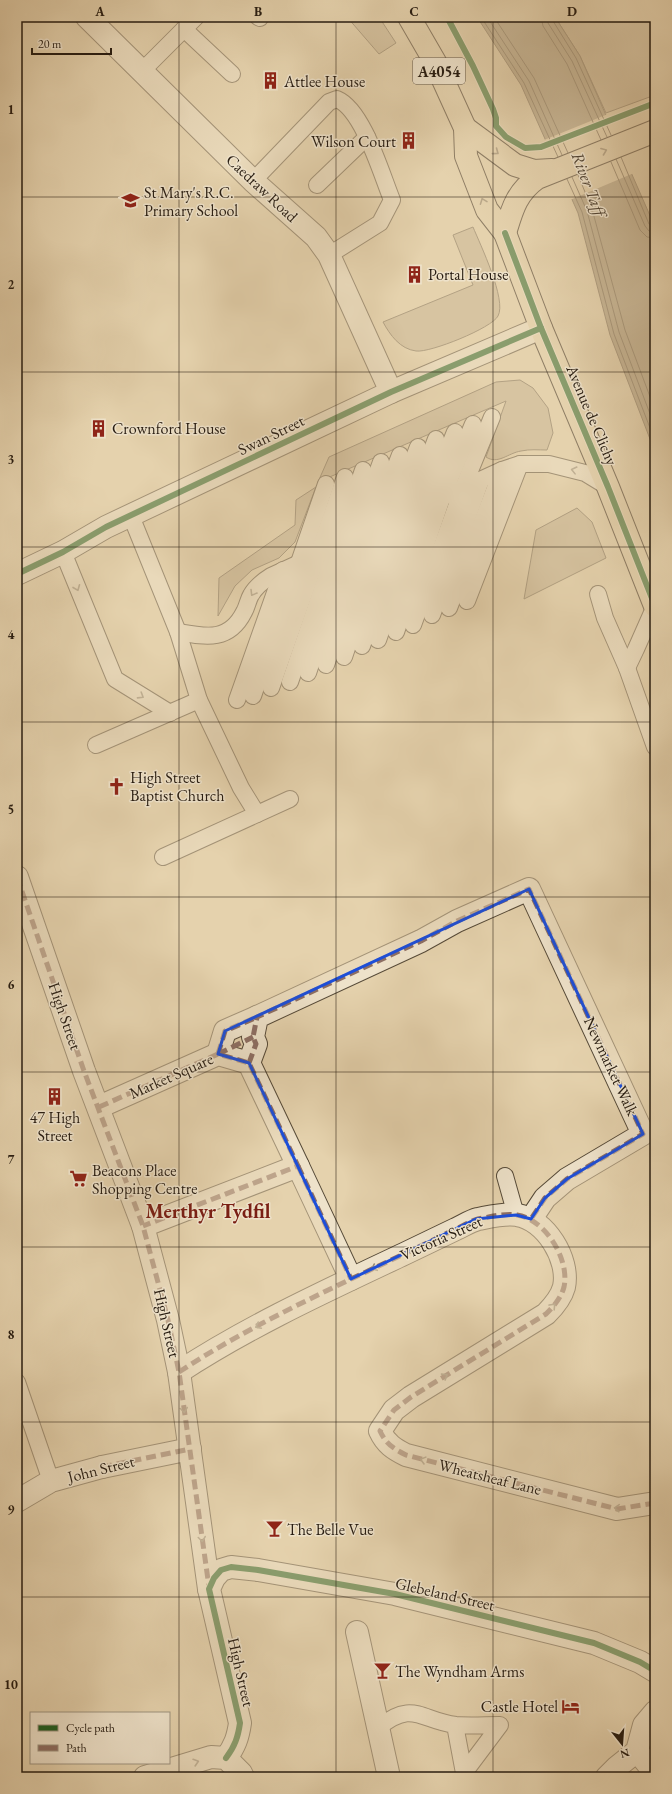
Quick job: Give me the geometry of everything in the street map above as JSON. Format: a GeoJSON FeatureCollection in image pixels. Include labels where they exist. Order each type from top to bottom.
{"type":"FeatureCollection","features":[{"type":"Feature","properties":{"kind":"main road","name":"Avenue de Clichy"},"geometry":{"type":"LineString","coordinates":[[409,17],[435,62],[465,128],[466,156],[487,210],[505,233],[541,328],[608,487],[655,606]]}},
{"type":"Feature","properties":{"kind":"main road","name":"Avenue de Clichy"},"geometry":{"type":"LineString","coordinates":[[465,128],[515,165],[542,173]]}},
{"type":"Feature","properties":{"kind":"main road"},"geometry":{"type":"LineString","coordinates":[[505,233],[513,205],[526,186],[542,173],[655,131]]}},
{"type":"Feature","properties":{"kind":"street","name":"Caedraw Road"},"geometry":{"type":"LineString","coordinates":[[87,17],[253,181],[316,237],[329,255],[391,392]]}},
{"type":"Feature","properties":{"kind":"street","name":"Swan Street"},"geometry":{"type":"LineString","coordinates":[[17,574],[62,552],[106,527],[391,392],[541,328]]}},
{"type":"Feature","properties":{"kind":"street","name":"High Street"},"geometry":{"type":"LineString","coordinates":[[17,877],[84,1071],[99,1107],[143,1226],[168,1320],[179,1372],[209,1589],[240,1723],[238,1737],[234,1747],[226,1758]]}},
{"type":"Feature","properties":{"kind":"street","name":"Newmarket Walk"},"geometry":{"type":"LineString","coordinates":[[255,1027],[457,921],[529,889],[643,1134],[567,1179],[523,1217]]}},
{"type":"Feature","properties":{"kind":"street"},"geometry":{"type":"LineString","coordinates":[[218,1054],[225,1031],[255,1027],[256,1044],[249,1064],[351,1279]]}},
{"type":"Feature","properties":{"kind":"street","name":"Market Square"},"geometry":{"type":"LineString","coordinates":[[99,1107],[218,1054],[249,1064]]}},
{"type":"Feature","properties":{"kind":"street"},"geometry":{"type":"LineString","coordinates":[[143,1226],[298,1166]]}},
{"type":"Feature","properties":{"kind":"street","name":"Victoria Street"},"geometry":{"type":"LineString","coordinates":[[179,1372],[219,1346],[351,1279],[476,1219],[523,1217]]}},
{"type":"Feature","properties":{"kind":"street","name":"Wheatsheaf Lane"},"geometry":{"type":"LineString","coordinates":[[523,1217],[541,1227],[550,1236],[561,1259],[565,1273],[564,1287],[557,1302],[546,1314],[411,1397],[394,1410],[380,1431],[384,1440],[395,1450],[406,1455],[617,1510],[655,1502]]}},
{"type":"Feature","properties":{"kind":"street","name":"John Street"},"geometry":{"type":"LineString","coordinates":[[20,1495],[51,1482],[102,1467],[190,1449]]}},
{"type":"Feature","properties":{"kind":"street","name":"Glebeland Street"},"geometry":{"type":"LineString","coordinates":[[209,1589],[214,1578],[221,1570],[231,1567],[258,1570],[395,1594],[594,1643],[640,1662],[655,1670]]}},
{"type":"Feature","properties":{"kind":"street"},"geometry":{"type":"LineString","coordinates":[[357,1632],[389,1777]]}},
{"type":"Feature","properties":{"kind":"street"},"geometry":{"type":"LineString","coordinates":[[607,1777],[637,1751],[644,1725],[655,1712]]}},
{"type":"Feature","properties":{"kind":"street"},"geometry":{"type":"LineString","coordinates":[[637,1751],[655,1773]]}},
{"type":"Feature","properties":{"kind":"street"},"geometry":{"type":"LineString","coordinates":[[146,1777],[211,1757],[226,1758],[243,1777]]}},
{"type":"Feature","properties":{"kind":"lane"},"geometry":{"type":"LineString","coordinates":[[142,71],[196,17]]}},
{"type":"Feature","properties":{"kind":"lane"},"geometry":{"type":"LineString","coordinates":[[184,29],[232,74]]}},
{"type":"Feature","properties":{"kind":"lane"},"geometry":{"type":"LineString","coordinates":[[253,181],[329,102],[337,99],[344,102],[359,120],[367,136],[392,200],[380,223],[329,255]]}},
{"type":"Feature","properties":{"kind":"lane"},"geometry":{"type":"LineString","coordinates":[[317,185],[367,136]]}},
{"type":"Feature","properties":{"kind":"lane"},"geometry":{"type":"LineString","coordinates":[[413,625],[463,488],[492,417]]}},
{"type":"Feature","properties":{"kind":"lane"},"geometry":{"type":"LineString","coordinates":[[396,632],[442,498],[473,424]]}},
{"type":"Feature","properties":{"kind":"lane"},"geometry":{"type":"LineString","coordinates":[[378,640],[425,506],[455,432]]}},
{"type":"Feature","properties":{"kind":"lane"},"geometry":{"type":"LineString","coordinates":[[362,646],[408,513],[436,439]]}},
{"type":"Feature","properties":{"kind":"lane"},"geometry":{"type":"LineString","coordinates":[[344,657],[389,522],[418,447]]}},
{"type":"Feature","properties":{"kind":"lane"},"geometry":{"type":"LineString","coordinates":[[326,665],[371,530],[400,455]]}},
{"type":"Feature","properties":{"kind":"lane"},"geometry":{"type":"LineString","coordinates":[[308,673],[353,538],[381,462]]}},
{"type":"Feature","properties":{"kind":"lane"},"geometry":{"type":"LineString","coordinates":[[178,632],[203,637],[219,636],[234,627],[245,612],[251,595],[259,584],[283,570],[502,470],[520,464],[549,464],[585,473],[608,487]]}},
{"type":"Feature","properties":{"kind":"lane"},"geometry":{"type":"LineString","coordinates":[[467,600],[520,464]]}},
{"type":"Feature","properties":{"kind":"lane"},"geometry":{"type":"LineString","coordinates":[[290,682],[363,470]]}},
{"type":"Feature","properties":{"kind":"lane"},"geometry":{"type":"LineString","coordinates":[[449,608],[502,470]]}},
{"type":"Feature","properties":{"kind":"lane"},"geometry":{"type":"LineString","coordinates":[[271,688],[345,477]]}},
{"type":"Feature","properties":{"kind":"lane"},"geometry":{"type":"LineString","coordinates":[[432,615],[481,480]]}},
{"type":"Feature","properties":{"kind":"lane"},"geometry":{"type":"LineString","coordinates":[[253,696],[301,562],[326,484]]}},
{"type":"Feature","properties":{"kind":"lane"},"geometry":{"type":"LineString","coordinates":[[131,516],[178,632],[200,700],[241,788],[257,814]]}},
{"type":"Feature","properties":{"kind":"lane"},"geometry":{"type":"LineString","coordinates":[[62,552],[115,679],[170,713]]}},
{"type":"Feature","properties":{"kind":"lane"},"geometry":{"type":"LineString","coordinates":[[237,700],[283,570]]}},
{"type":"Feature","properties":{"kind":"lane"},"geometry":{"type":"LineString","coordinates":[[598,594],[605,618],[626,668],[655,747]]}},
{"type":"Feature","properties":{"kind":"lane"},"geometry":{"type":"LineString","coordinates":[[626,668],[655,606]]}},
{"type":"Feature","properties":{"kind":"lane"},"geometry":{"type":"LineString","coordinates":[[96,746],[200,700]]}},
{"type":"Feature","properties":{"kind":"lane"},"geometry":{"type":"LineString","coordinates":[[163,857],[290,799]]}},
{"type":"Feature","properties":{"kind":"lane"},"geometry":{"type":"LineString","coordinates":[[505,1176],[523,1217]]}},
{"type":"Feature","properties":{"kind":"lane"},"geometry":{"type":"LineString","coordinates":[[17,1382],[51,1482]]}},
{"type":"Feature","properties":{"kind":"lane"},"geometry":{"type":"LineString","coordinates":[[378,1728],[392,1717],[414,1713],[455,1725]]}},
{"type":"Feature","properties":{"kind":"highlighted area"},"geometry":{"type":"Polygon","coordinates":[[[529,889],[643,1134],[567,1179],[545,1198],[531,1219],[516,1215],[476,1219],[351,1279],[249,1063],[218,1054],[225,1031],[529,889]]]}},
{"type":"Feature","properties":{"kind":"shaded area"},"geometry":{"type":"Polygon","coordinates":[[[347,17],[379,17],[396,43],[379,54],[347,17]]]}},
{"type":"Feature","properties":{"kind":"shaded area"},"geometry":{"type":"Polygon","coordinates":[[[555,17],[655,17],[655,95],[606,113],[580,56],[555,17]]]}},
{"type":"Feature","properties":{"kind":"shaded area"},"geometry":{"type":"Polygon","coordinates":[[[473,227],[496,285],[500,308],[498,316],[485,327],[460,339],[423,351],[410,350],[396,341],[383,322],[473,285],[453,235],[473,227]]]}},
{"type":"Feature","properties":{"kind":"shaded area"},"geometry":{"type":"Polygon","coordinates":[[[520,380],[533,388],[548,408],[553,433],[547,450],[521,451],[495,460],[486,457],[506,401],[318,482],[329,457],[496,382],[520,380]]]}},
{"type":"Feature","properties":{"kind":"shaded area"},"geometry":{"type":"Polygon","coordinates":[[[316,487],[295,542],[279,558],[252,570],[235,586],[218,616],[219,578],[295,525],[296,500],[316,487]]]}},
{"type":"Feature","properties":{"kind":"shaded area"},"geometry":{"type":"Polygon","coordinates":[[[577,508],[592,522],[606,558],[524,599],[536,530],[577,508]]]}},
{"type":"Feature","properties":{"kind":"water","name":"River Taff"},"geometry":{"type":"Polygon","coordinates":[[[477,17],[555,17],[580,56],[655,227],[655,452],[610,335],[578,213],[521,85],[477,17]]]}},
{"type":"Feature","properties":{"kind":"pier"},"geometry":{"type":"Polygon","coordinates":[[[608,114],[634,173],[570,200],[544,140],[608,114]]]}},
{"type":"Feature","properties":{"kind":"marked path"},"geometry":{"type":"LineString","coordinates":[[17,877],[84,1071],[143,1226],[168,1320],[179,1372],[209,1587]]}},
{"type":"Feature","properties":{"kind":"marked path"},"geometry":{"type":"LineString","coordinates":[[249,1063],[256,1044],[253,1037],[257,1017],[421,941],[457,921],[529,889],[643,1134],[567,1179],[545,1198],[531,1219]]}},
{"type":"Feature","properties":{"kind":"marked path"},"geometry":{"type":"LineString","coordinates":[[218,1054],[225,1031],[257,1017]]}},
{"type":"Feature","properties":{"kind":"marked path"},"geometry":{"type":"LineString","coordinates":[[218,1054],[253,1037]]}},
{"type":"Feature","properties":{"kind":"marked path"},"geometry":{"type":"LineString","coordinates":[[99,1107],[218,1054],[249,1063],[298,1166],[143,1226]]}},
{"type":"Feature","properties":{"kind":"marked path"},"geometry":{"type":"LineString","coordinates":[[298,1166],[351,1279]]}},
{"type":"Feature","properties":{"kind":"marked path"},"geometry":{"type":"LineString","coordinates":[[179,1372],[233,1339],[289,1309],[469,1222],[507,1214],[517,1215],[527,1218],[546,1232],[559,1253],[565,1276],[563,1291],[559,1298],[546,1314],[411,1397],[394,1410],[380,1431],[391,1446],[406,1455],[617,1509],[655,1503]]}},
{"type":"Feature","properties":{"kind":"marked path"},"geometry":{"type":"LineString","coordinates":[[102,1467],[190,1449]]}},
{"type":"Feature","properties":{"kind":"cycle path"},"geometry":{"type":"LineString","coordinates":[[447,17],[473,66],[493,109],[496,118],[496,126],[506,137],[525,148],[541,147],[655,103]]}},
{"type":"Feature","properties":{"kind":"cycle path"},"geometry":{"type":"LineString","coordinates":[[505,233],[541,328],[608,487],[655,606]]}},
{"type":"Feature","properties":{"kind":"cycle path"},"geometry":{"type":"LineString","coordinates":[[17,574],[63,552],[106,527],[391,392],[541,328]]}},
{"type":"Feature","properties":{"kind":"cycle path"},"geometry":{"type":"LineString","coordinates":[[226,1758],[236,1741],[240,1723],[209,1589],[214,1578],[221,1570],[231,1567],[258,1570],[395,1594],[594,1643],[640,1662],[655,1671]]}},
{"type":"Feature","properties":{"kind":"place","name":"Attlee House"},"geometry":{"type":"Point","coordinates":[271,81]}},
{"type":"Feature","properties":{"kind":"place","name":"Wilson Court"},"geometry":{"type":"Point","coordinates":[409,141]}},
{"type":"Feature","properties":{"kind":"place","name":"St Mary's R.C. Primary School"},"geometry":{"type":"Point","coordinates":[131,201]}},
{"type":"Feature","properties":{"kind":"place","name":"Portal House"},"geometry":{"type":"Point","coordinates":[415,274]}},
{"type":"Feature","properties":{"kind":"place","name":"Crownford House"},"geometry":{"type":"Point","coordinates":[99,428]}},
{"type":"Feature","properties":{"kind":"place","name":"High Street Baptist Church"},"geometry":{"type":"Point","coordinates":[117,786]}},
{"type":"Feature","properties":{"kind":"place","name":"47 High Street"},"geometry":{"type":"Point","coordinates":[55,1096]}},
{"type":"Feature","properties":{"kind":"place","name":"Beacons Place Shopping Centre"},"geometry":{"type":"Point","coordinates":[79,1179]}},
{"type":"Feature","properties":{"kind":"place","name":"The Belle Vue"},"geometry":{"type":"Point","coordinates":[274,1529]}},
{"type":"Feature","properties":{"kind":"place","name":"The Wyndham Arms"},"geometry":{"type":"Point","coordinates":[382,1671]}},
{"type":"Feature","properties":{"kind":"place","name":"Castle Hotel"},"geometry":{"type":"Point","coordinates":[571,1706]}},
{"type":"Feature","properties":{"kind":"district","name":"Merthyr Tydfil"},"geometry":{"type":"Point","coordinates":[208,1211]}}]}
